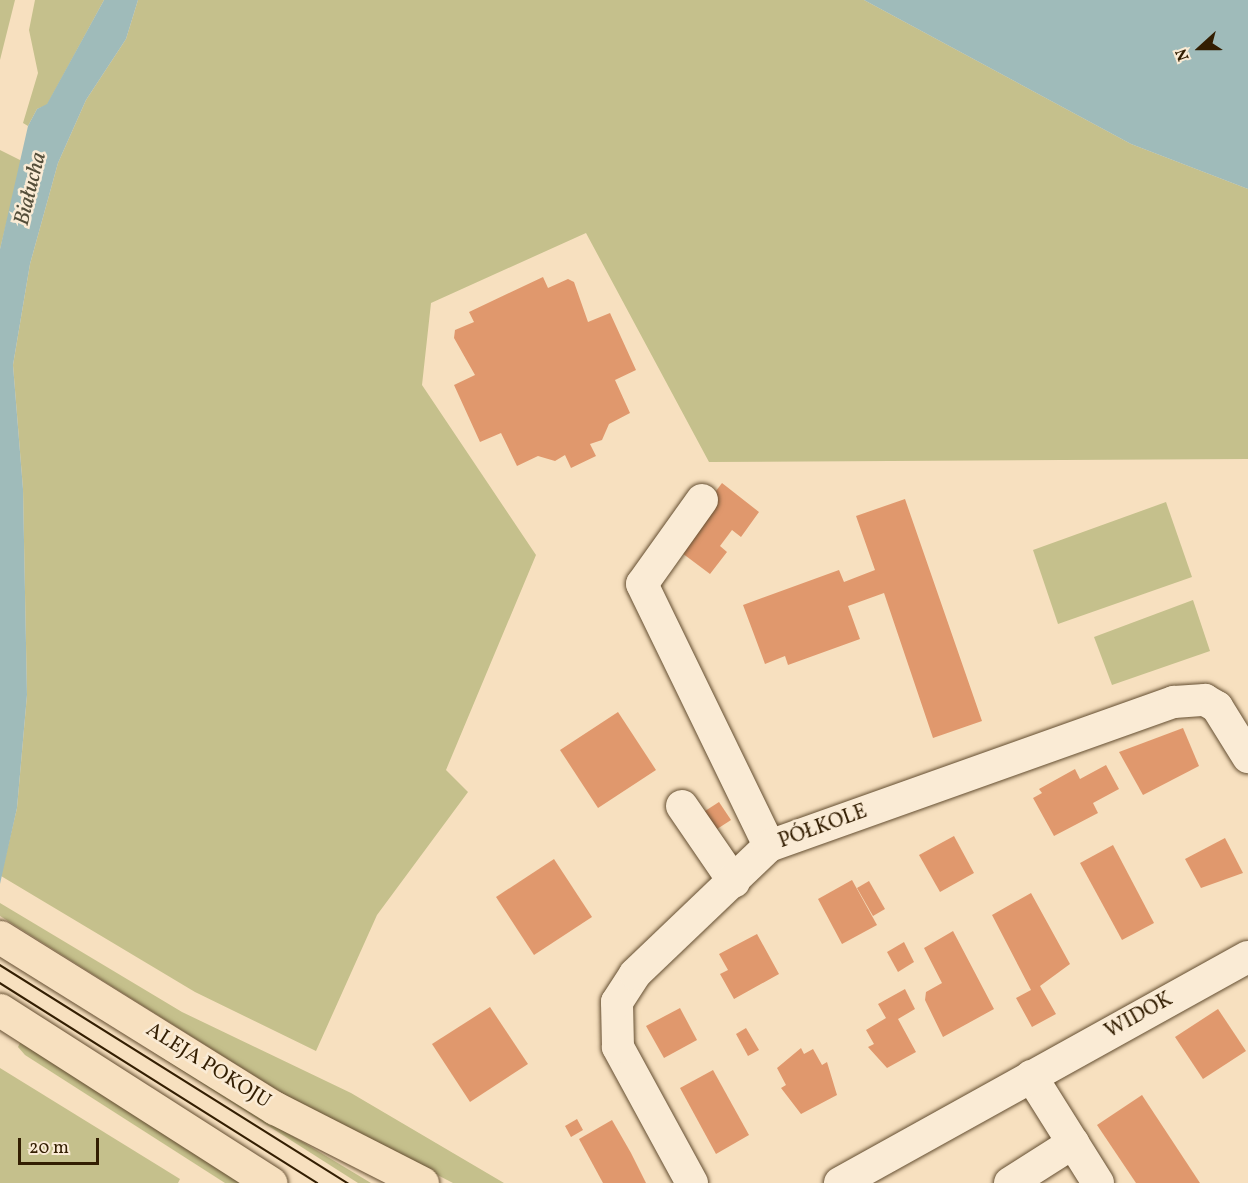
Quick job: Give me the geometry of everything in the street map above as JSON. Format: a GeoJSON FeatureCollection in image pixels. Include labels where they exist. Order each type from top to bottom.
{"type":"FeatureCollection","features":[{"type":"Feature","properties":{"kind":"main road","name":"ALEJA POKOJU"},"geometry":{"type":"LineString","coordinates":[[0,937],[275,1108],[422,1183]]}},
{"type":"Feature","properties":{"kind":"main road"},"geometry":{"type":"LineString","coordinates":[[0,1010],[270,1183]]}},
{"type":"Feature","properties":{"kind":"street"},"geometry":{"type":"LineString","coordinates":[[702,500],[642,584],[769,846]]}},
{"type":"Feature","properties":{"kind":"street","name":"PÓŁKOLE"},"geometry":{"type":"LineString","coordinates":[[692,1183],[618,1047],[614,1017],[617,1002],[635,974],[734,882],[769,846],[1174,702],[1205,700],[1217,707],[1248,757]]}},
{"type":"Feature","properties":{"kind":"street"},"geometry":{"type":"LineString","coordinates":[[682,806],[734,882]]}},
{"type":"Feature","properties":{"kind":"street","name":"WIDOK"},"geometry":{"type":"LineString","coordinates":[[840,1183],[1248,957]]}},
{"type":"Feature","properties":{"kind":"street"},"geometry":{"type":"LineString","coordinates":[[1031,1076],[1098,1183]]}},
{"type":"Feature","properties":{"kind":"street"},"geometry":{"type":"LineString","coordinates":[[1010,1183],[1072,1143]]}},
{"type":"Feature","properties":{"kind":"shaded area"},"geometry":{"type":"Polygon","coordinates":[[[0,0],[15,0],[0,60],[0,0]]]}},
{"type":"Feature","properties":{"kind":"shaded area"},"geometry":{"type":"Polygon","coordinates":[[[35,0],[104,0],[47,105],[37,109],[28,126],[23,123],[38,73],[29,30],[35,0]]]}},
{"type":"Feature","properties":{"kind":"shaded area"},"geometry":{"type":"Polygon","coordinates":[[[138,0],[864,0],[1131,144],[1248,189],[1248,459],[709,462],[586,233],[431,303],[422,385],[536,555],[446,770],[468,792],[377,915],[316,1051],[195,992],[1,876],[17,808],[27,695],[23,489],[13,365],[30,264],[58,163],[86,100],[126,39],[138,0]]]}},
{"type":"Feature","properties":{"kind":"shaded area"},"geometry":{"type":"Polygon","coordinates":[[[0,150],[22,161],[0,249],[0,150]]]}},
{"type":"Feature","properties":{"kind":"shaded area"},"geometry":{"type":"Polygon","coordinates":[[[1166,502],[1192,577],[1058,624],[1033,550],[1166,502]]]}},
{"type":"Feature","properties":{"kind":"shaded area"},"geometry":{"type":"Polygon","coordinates":[[[1193,600],[1210,651],[1112,685],[1094,637],[1193,600]]]}},
{"type":"Feature","properties":{"kind":"shaded area"},"geometry":{"type":"Polygon","coordinates":[[[0,903],[182,1012],[351,1093],[504,1183],[453,1183],[301,1105],[0,916],[0,903]]]}},
{"type":"Feature","properties":{"kind":"shaded area"},"geometry":{"type":"Polygon","coordinates":[[[21,1041],[242,1183],[225,1183],[25,1055],[18,1047],[21,1041]]]}},
{"type":"Feature","properties":{"kind":"shaded area"},"geometry":{"type":"Polygon","coordinates":[[[148,1049],[371,1183],[358,1183],[148,1049]]]}},
{"type":"Feature","properties":{"kind":"shaded area"},"geometry":{"type":"Polygon","coordinates":[[[0,1068],[180,1179],[178,1183],[0,1183],[0,1068]]]}},
{"type":"Feature","properties":{"kind":"water","name":"Białucha"},"geometry":{"type":"Polygon","coordinates":[[[104,0],[138,0],[126,39],[86,100],[58,163],[30,264],[13,365],[23,489],[27,695],[17,808],[0,884],[0,249],[28,126],[37,109],[47,104],[104,0]]]}},
{"type":"Feature","properties":{"kind":"water"},"geometry":{"type":"Polygon","coordinates":[[[864,0],[1248,0],[1248,189],[1131,144],[864,0]]]}},
{"type":"Feature","properties":{"kind":"building"},"geometry":{"type":"Polygon","coordinates":[[[543,277],[548,288],[568,279],[574,282],[588,322],[610,313],[636,370],[615,380],[630,413],[609,424],[602,440],[590,444],[596,456],[571,468],[565,455],[555,461],[538,456],[517,466],[501,433],[480,442],[454,385],[475,375],[454,338],[455,330],[474,322],[469,312],[543,277]]]}},
{"type":"Feature","properties":{"kind":"building"},"geometry":{"type":"Polygon","coordinates":[[[722,483],[759,512],[741,537],[732,530],[720,546],[727,552],[710,574],[674,547],[722,483]]]}},
{"type":"Feature","properties":{"kind":"building"},"geometry":{"type":"Polygon","coordinates":[[[905,499],[982,721],[933,738],[884,593],[848,606],[860,639],[788,665],[785,656],[765,664],[743,605],[839,570],[844,582],[875,570],[856,516],[905,499]]]}},
{"type":"Feature","properties":{"kind":"building"},"geometry":{"type":"Polygon","coordinates":[[[618,712],[656,770],[598,808],[560,750],[618,712]]]}},
{"type":"Feature","properties":{"kind":"building"},"geometry":{"type":"Polygon","coordinates":[[[1183,728],[1199,766],[1143,795],[1119,752],[1183,728]]]}},
{"type":"Feature","properties":{"kind":"building"},"geometry":{"type":"Polygon","coordinates":[[[1106,765],[1119,789],[1093,803],[1098,813],[1054,836],[1033,798],[1042,793],[1039,789],[1075,769],[1080,779],[1106,765]]]}},
{"type":"Feature","properties":{"kind":"building"},"geometry":{"type":"Polygon","coordinates":[[[719,802],[731,820],[714,831],[702,813],[719,802]]]}},
{"type":"Feature","properties":{"kind":"building"},"geometry":{"type":"Polygon","coordinates":[[[954,836],[974,873],[940,892],[919,855],[954,836]]]}},
{"type":"Feature","properties":{"kind":"building"},"geometry":{"type":"Polygon","coordinates":[[[1225,838],[1243,873],[1201,888],[1185,859],[1225,838]]]}},
{"type":"Feature","properties":{"kind":"building"},"geometry":{"type":"Polygon","coordinates":[[[1113,845],[1154,923],[1122,940],[1080,863],[1113,845]]]}},
{"type":"Feature","properties":{"kind":"building"},"geometry":{"type":"Polygon","coordinates":[[[554,859],[592,917],[534,955],[496,897],[554,859]]]}},
{"type":"Feature","properties":{"kind":"building"},"geometry":{"type":"Polygon","coordinates":[[[852,880],[877,925],[842,944],[818,899],[852,880]]]}},
{"type":"Feature","properties":{"kind":"building"},"geometry":{"type":"Polygon","coordinates":[[[869,881],[885,909],[873,916],[857,888],[869,881]]]}},
{"type":"Feature","properties":{"kind":"building"},"geometry":{"type":"Polygon","coordinates":[[[1031,893],[1070,964],[1040,986],[1056,1014],[1032,1027],[1016,998],[1031,990],[992,915],[1031,893]]]}},
{"type":"Feature","properties":{"kind":"building"},"geometry":{"type":"Polygon","coordinates":[[[953,931],[994,1009],[943,1037],[925,1000],[926,992],[942,983],[924,948],[953,931]]]}},
{"type":"Feature","properties":{"kind":"building"},"geometry":{"type":"Polygon","coordinates":[[[757,934],[779,974],[734,999],[720,974],[728,970],[719,954],[757,934]]]}},
{"type":"Feature","properties":{"kind":"building"},"geometry":{"type":"Polygon","coordinates":[[[904,942],[914,962],[898,972],[887,952],[904,942]]]}},
{"type":"Feature","properties":{"kind":"building"},"geometry":{"type":"Polygon","coordinates":[[[905,989],[915,1009],[898,1019],[916,1052],[887,1068],[868,1047],[874,1044],[866,1030],[886,1018],[878,1004],[905,989]]]}},
{"type":"Feature","properties":{"kind":"building"},"geometry":{"type":"Polygon","coordinates":[[[490,1007],[528,1064],[470,1102],[432,1044],[490,1007]]]}},
{"type":"Feature","properties":{"kind":"building"},"geometry":{"type":"Polygon","coordinates":[[[680,1008],[697,1040],[664,1058],[646,1026],[680,1008]]]}},
{"type":"Feature","properties":{"kind":"building"},"geometry":{"type":"Polygon","coordinates":[[[1218,1009],[1246,1051],[1203,1079],[1175,1037],[1218,1009]]]}},
{"type":"Feature","properties":{"kind":"building"},"geometry":{"type":"Polygon","coordinates":[[[746,1028],[759,1050],[748,1056],[736,1034],[746,1028]]]}},
{"type":"Feature","properties":{"kind":"building"},"geometry":{"type":"Polygon","coordinates":[[[801,1048],[804,1054],[813,1049],[822,1065],[827,1062],[837,1095],[801,1114],[781,1088],[786,1085],[777,1068],[801,1048]]]}},
{"type":"Feature","properties":{"kind":"building"},"geometry":{"type":"Polygon","coordinates":[[[713,1070],[749,1135],[716,1154],[680,1088],[713,1070]]]}},
{"type":"Feature","properties":{"kind":"building"},"geometry":{"type":"Polygon","coordinates":[[[1142,1095],[1200,1183],[1136,1183],[1097,1125],[1142,1095]]]}},
{"type":"Feature","properties":{"kind":"building"},"geometry":{"type":"Polygon","coordinates":[[[577,1119],[583,1130],[571,1137],[565,1126],[577,1119]]]}},
{"type":"Feature","properties":{"kind":"building"},"geometry":{"type":"Polygon","coordinates":[[[612,1120],[646,1183],[603,1183],[579,1139],[612,1120]]]}},
{"type":"Feature","properties":{"kind":"tram line"},"geometry":{"type":"LineString","coordinates":[[0,965],[348,1183]]}},
{"type":"Feature","properties":{"kind":"tram line"},"geometry":{"type":"LineString","coordinates":[[0,983],[317,1183]]}}]}
